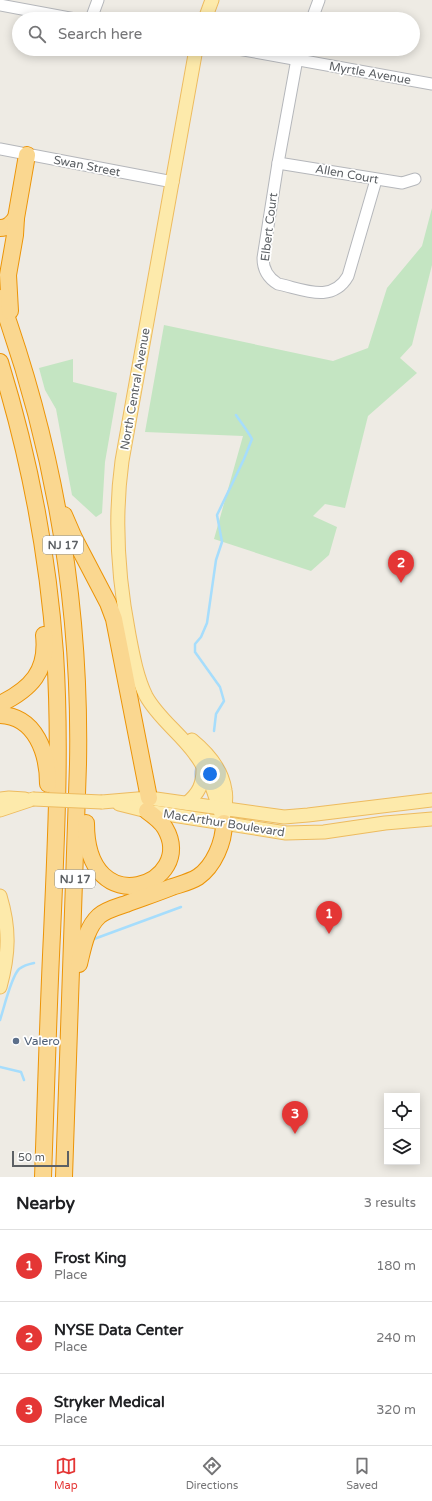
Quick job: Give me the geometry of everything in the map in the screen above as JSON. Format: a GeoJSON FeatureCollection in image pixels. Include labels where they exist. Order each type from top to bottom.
{"type":"FeatureCollection","features":[{"type":"Feature","properties":{"kind":"highway"},"geometry":{"type":"LineString","coordinates":[[12,331],[8,296],[8,275],[27,155]]}},
{"type":"Feature","properties":{"kind":"highway"},"geometry":{"type":"LineString","coordinates":[[0,228],[11,224],[16,218]]}},
{"type":"Feature","properties":{"kind":"highway","name":"NJ 17"},"geometry":{"type":"LineString","coordinates":[[0,298],[12,331],[36,410],[54,492],[66,565],[73,627],[78,709],[78,764],[64,1177]]}},
{"type":"Feature","properties":{"kind":"highway","name":"NJ 17"},"geometry":{"type":"LineString","coordinates":[[0,362],[29,474],[45,559],[54,651],[57,712],[57,761],[43,1177]]}},
{"type":"Feature","properties":{"kind":"highway"},"geometry":{"type":"LineString","coordinates":[[54,492],[74,538],[108,603],[114,619],[148,804],[169,837],[170,848],[166,864],[156,878],[140,886],[124,886],[112,882],[97,868],[88,851],[86,837],[86,815],[78,764]]}},
{"type":"Feature","properties":{"kind":"highway"},"geometry":{"type":"LineString","coordinates":[[0,704],[24,690],[37,674],[44,655],[45,641],[43,616],[51,609]]}},
{"type":"Feature","properties":{"kind":"highway"},"geometry":{"type":"LineString","coordinates":[[0,715],[15,717],[25,723],[37,737],[44,752],[48,771],[48,818],[54,883]]}},
{"type":"Feature","properties":{"kind":"highway"},"geometry":{"type":"LineString","coordinates":[[71,994],[85,940],[89,930],[98,917],[110,909],[200,876],[216,853],[223,833],[222,813]]}},
{"type":"Feature","properties":{"kind":"main road"},"geometry":{"type":"LineString","coordinates":[[208,12],[212,0]]}},
{"type":"Feature","properties":{"kind":"main road","name":"North Central Avenue"},"geometry":{"type":"LineString","coordinates":[[195,56],[122,461],[118,497],[117,540],[124,601],[134,662],[142,686],[147,698],[154,708],[196,754],[203,765],[222,813]]}},
{"type":"Feature","properties":{"kind":"main road","name":"North Central Avenue"},"geometry":{"type":"LineString","coordinates":[[168,722],[199,746],[213,762],[222,779],[226,791],[222,813]]}},
{"type":"Feature","properties":{"kind":"main road"},"geometry":{"type":"LineString","coordinates":[[187,803],[201,787],[203,765]]}},
{"type":"Feature","properties":{"kind":"main road","name":"MacArthur Boulevard"},"geometry":{"type":"LineString","coordinates":[[4,801],[32,799],[148,804],[222,813],[292,817],[432,800]]}},
{"type":"Feature","properties":{"kind":"main road"},"geometry":{"type":"LineString","coordinates":[[0,818],[4,801]]}},
{"type":"Feature","properties":{"kind":"main road","name":"MacArthur Boulevard"},"geometry":{"type":"LineString","coordinates":[[148,804],[187,803],[222,813],[276,832],[298,834],[324,832],[385,823],[432,819]]}},
{"type":"Feature","properties":{"kind":"main road"},"geometry":{"type":"LineString","coordinates":[[0,896],[6,919],[8,948],[0,986]]}},
{"type":"Feature","properties":{"kind":"street"},"geometry":{"type":"LineString","coordinates":[[93,12],[98,0]]}},
{"type":"Feature","properties":{"kind":"street"},"geometry":{"type":"LineString","coordinates":[[315,12],[319,0]]}},
{"type":"Feature","properties":{"kind":"street"},"geometry":{"type":"LineString","coordinates":[[0,5],[38,12]]}},
{"type":"Feature","properties":{"kind":"street","name":"Elbert Court"},"geometry":{"type":"LineString","coordinates":[[299,56],[278,162],[263,258],[264,270],[272,281],[278,284],[322,294],[339,288],[348,276],[376,180]]}},
{"type":"Feature","properties":{"kind":"street","name":"Myrtle Avenue"},"geometry":{"type":"LineString","coordinates":[[308,56],[432,84]]}},
{"type":"Feature","properties":{"kind":"street","name":"Swan Street"},"geometry":{"type":"LineString","coordinates":[[0,150],[173,182]]}},
{"type":"Feature","properties":{"kind":"street","name":"Allen Court"},"geometry":{"type":"LineString","coordinates":[[278,162],[376,180],[402,183],[415,180]]}},
{"type":"Feature","properties":{"kind":"green space"},"geometry":{"type":"Polygon","coordinates":[[[432,208],[432,265],[412,345],[400,358],[417,373],[368,416],[345,508],[325,504],[313,516],[337,527],[329,555],[311,571],[214,539],[243,436],[145,432],[164,325],[333,361],[368,348],[387,288],[422,246],[432,208]]]}},
{"type":"Feature","properties":{"kind":"green space"},"geometry":{"type":"Polygon","coordinates":[[[73,359],[73,382],[117,393],[105,462],[102,513],[96,517],[72,495],[56,409],[45,390],[39,368],[73,359]]]}},
{"type":"Feature","properties":{"kind":"waterway"},"geometry":{"type":"LineString","coordinates":[[214,731],[216,714],[224,701],[220,687],[195,652],[195,644],[201,637],[207,623],[216,560],[222,542],[217,515],[252,439],[236,415]]}},
{"type":"Feature","properties":{"kind":"waterway"},"geometry":{"type":"LineString","coordinates":[[94,939],[181,907]]}},
{"type":"Feature","properties":{"kind":"waterway"},"geometry":{"type":"LineString","coordinates":[[0,1020],[16,973],[22,967],[34,963]]}},
{"type":"Feature","properties":{"kind":"waterway"},"geometry":{"type":"LineString","coordinates":[[0,1067],[21,1072],[24,1080]]}},
{"type":"Feature","properties":{"kind":"place","name":"NYSE Data Center"},"geometry":{"type":"Point","coordinates":[401,583]}},
{"type":"Feature","properties":{"kind":"place","name":"Frost King"},"geometry":{"type":"Point","coordinates":[329,934]}},
{"type":"Feature","properties":{"kind":"place","name":"Valero"},"geometry":{"type":"Point","coordinates":[16,1041]}},
{"type":"Feature","properties":{"kind":"place","name":"Stryker Medical"},"geometry":{"type":"Point","coordinates":[295,1134]}}]}
